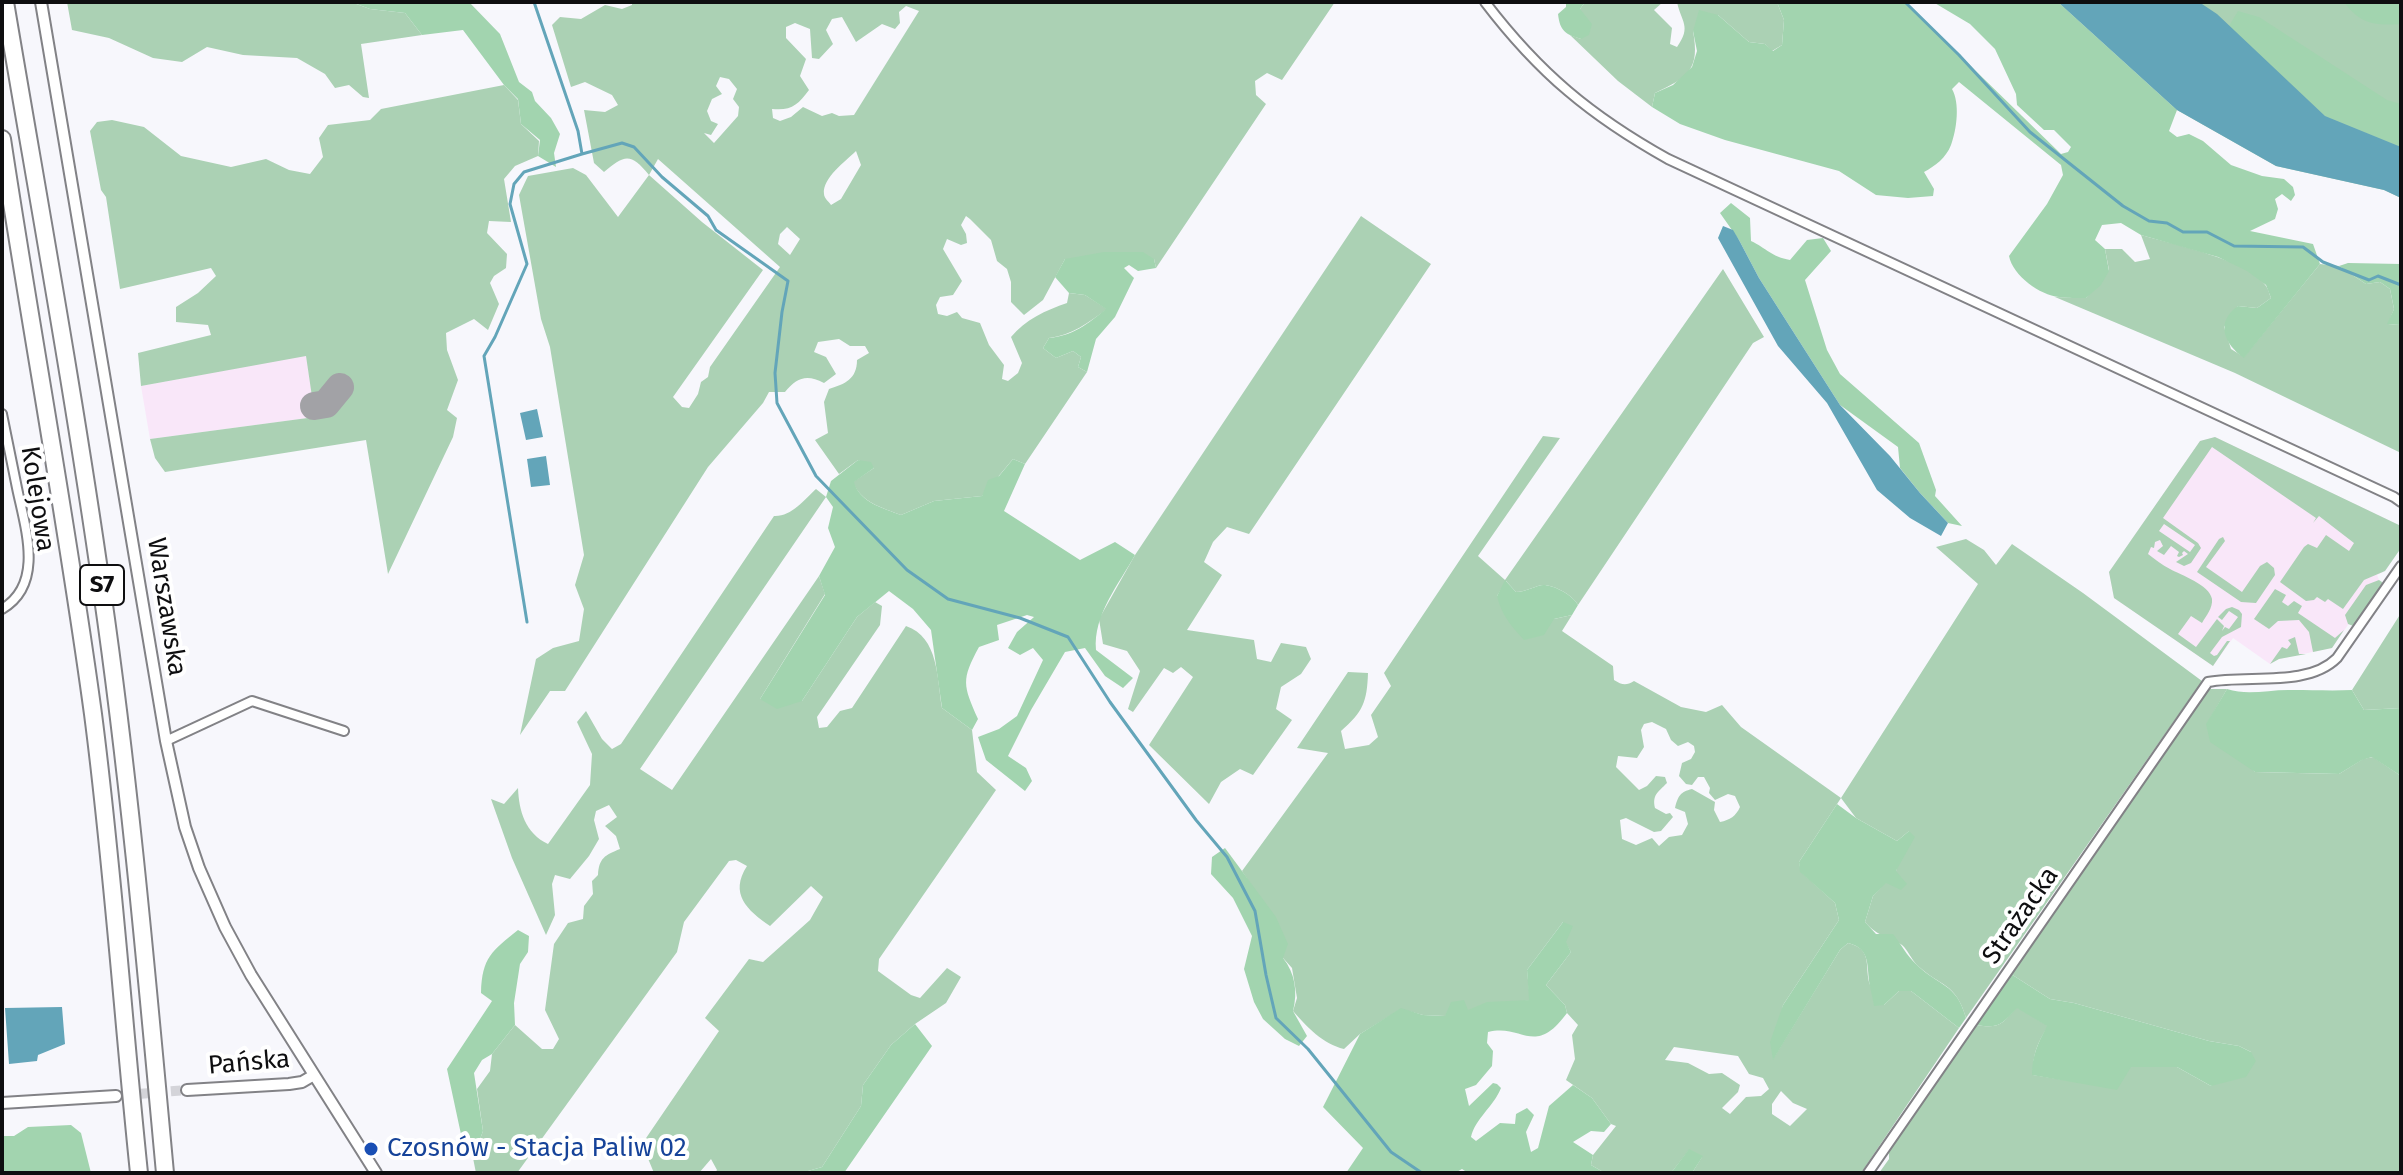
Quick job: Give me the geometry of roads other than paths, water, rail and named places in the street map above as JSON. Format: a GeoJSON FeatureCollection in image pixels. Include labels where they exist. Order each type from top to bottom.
{"type":"FeatureCollection","features":[{"type":"Feature","properties":{"kind":"highway","name":"S7"},"geometry":{"type":"LineString","coordinates":[[5,2],[102,589],[137,876],[165,1173]]}},
{"type":"Feature","properties":{"kind":"highway","name":"S7"},"geometry":{"type":"LineString","coordinates":[[2,139],[74,580],[93,717],[139,1173]]}},
{"type":"Feature","properties":{"kind":"street","name":"Warszawska"},"geometry":{"type":"LineString","coordinates":[[41,2],[166,741],[185,827],[215,907],[251,975],[376,1173]]}},
{"type":"Feature","properties":{"kind":"street"},"geometry":{"type":"LineString","coordinates":[[1485,2],[1511,36],[1577,101],[1668,159],[2401,502]]}},
{"type":"Feature","properties":{"kind":"street","name":"Kolejowa"},"geometry":{"type":"LineString","coordinates":[[2,414],[29,546],[28,572],[22,589],[11,604],[2,609]]}},
{"type":"Feature","properties":{"kind":"street","name":"Strażacka"},"geometry":{"type":"LineString","coordinates":[[1868,1173],[2208,682],[2299,675],[2327,669],[2401,566]]}},
{"type":"Feature","properties":{"kind":"street"},"geometry":{"type":"LineString","coordinates":[[166,741],[252,701],[344,731]]}},
{"type":"Feature","properties":{"kind":"street","name":"Pańska"},"geometry":{"type":"LineString","coordinates":[[187,1090],[289,1084],[302,1082],[314,1075]]}},
{"type":"Feature","properties":{"kind":"street"},"geometry":{"type":"LineString","coordinates":[[2,1103],[116,1096]]}},
{"type":"Feature","properties":{"kind":"water"},"geometry":{"type":"Polygon","coordinates":[[[2058,2],[2199,2],[2217,14],[2325,116],[2401,147],[2401,198],[2384,190],[2276,166],[2177,110],[2058,2]]]}},
{"type":"Feature","properties":{"kind":"water"},"geometry":{"type":"Polygon","coordinates":[[[1723,226],[1733,230],[1759,278],[1840,405],[1890,456],[1948,523],[1941,536],[1910,518],[1877,490],[1827,403],[1778,346],[1718,238],[1723,226]]]}},
{"type":"Feature","properties":{"kind":"water"},"geometry":{"type":"Polygon","coordinates":[[[537,409],[543,437],[526,440],[520,413],[537,409]]]}},
{"type":"Feature","properties":{"kind":"water"},"geometry":{"type":"Polygon","coordinates":[[[546,456],[550,485],[531,487],[527,459],[546,456]]]}},
{"type":"Feature","properties":{"kind":"water"},"geometry":{"type":"Polygon","coordinates":[[[62,1007],[65,1044],[38,1055],[37,1061],[9,1064],[5,1008],[62,1007]]]}},
{"type":"Feature","properties":{"kind":"waterway"},"geometry":{"type":"LineString","coordinates":[[527,622],[484,356],[527,264],[510,204],[514,184],[524,172],[582,154],[578,131],[534,2]]}},
{"type":"Feature","properties":{"kind":"waterway"},"geometry":{"type":"LineString","coordinates":[[1905,2],[2030,132],[2123,206],[2149,221],[2167,223],[2183,232],[2207,232],[2234,246],[2303,247],[2323,262],[2369,280],[2378,276],[2401,285]]}},
{"type":"Feature","properties":{"kind":"waterway"},"geometry":{"type":"LineString","coordinates":[[582,154],[622,143],[634,147],[662,177],[708,216],[716,230],[788,281],[775,373],[777,403],[816,476],[907,570],[948,599],[1020,618],[1068,637],[1110,702],[1196,820],[1227,857],[1255,911],[1276,1018],[1308,1049],[1391,1152],[1422,1173]]}},
{"type":"Feature","properties":{"kind":"tunnel"},"geometry":{"type":"LineString","coordinates":[[126,1095],[187,1090]]}},
{"type":"Feature","properties":{"kind":"place","name":"Czosnów - Stacja Paliw 02"},"geometry":{"type":"Point","coordinates":[371,1149]}}]}
